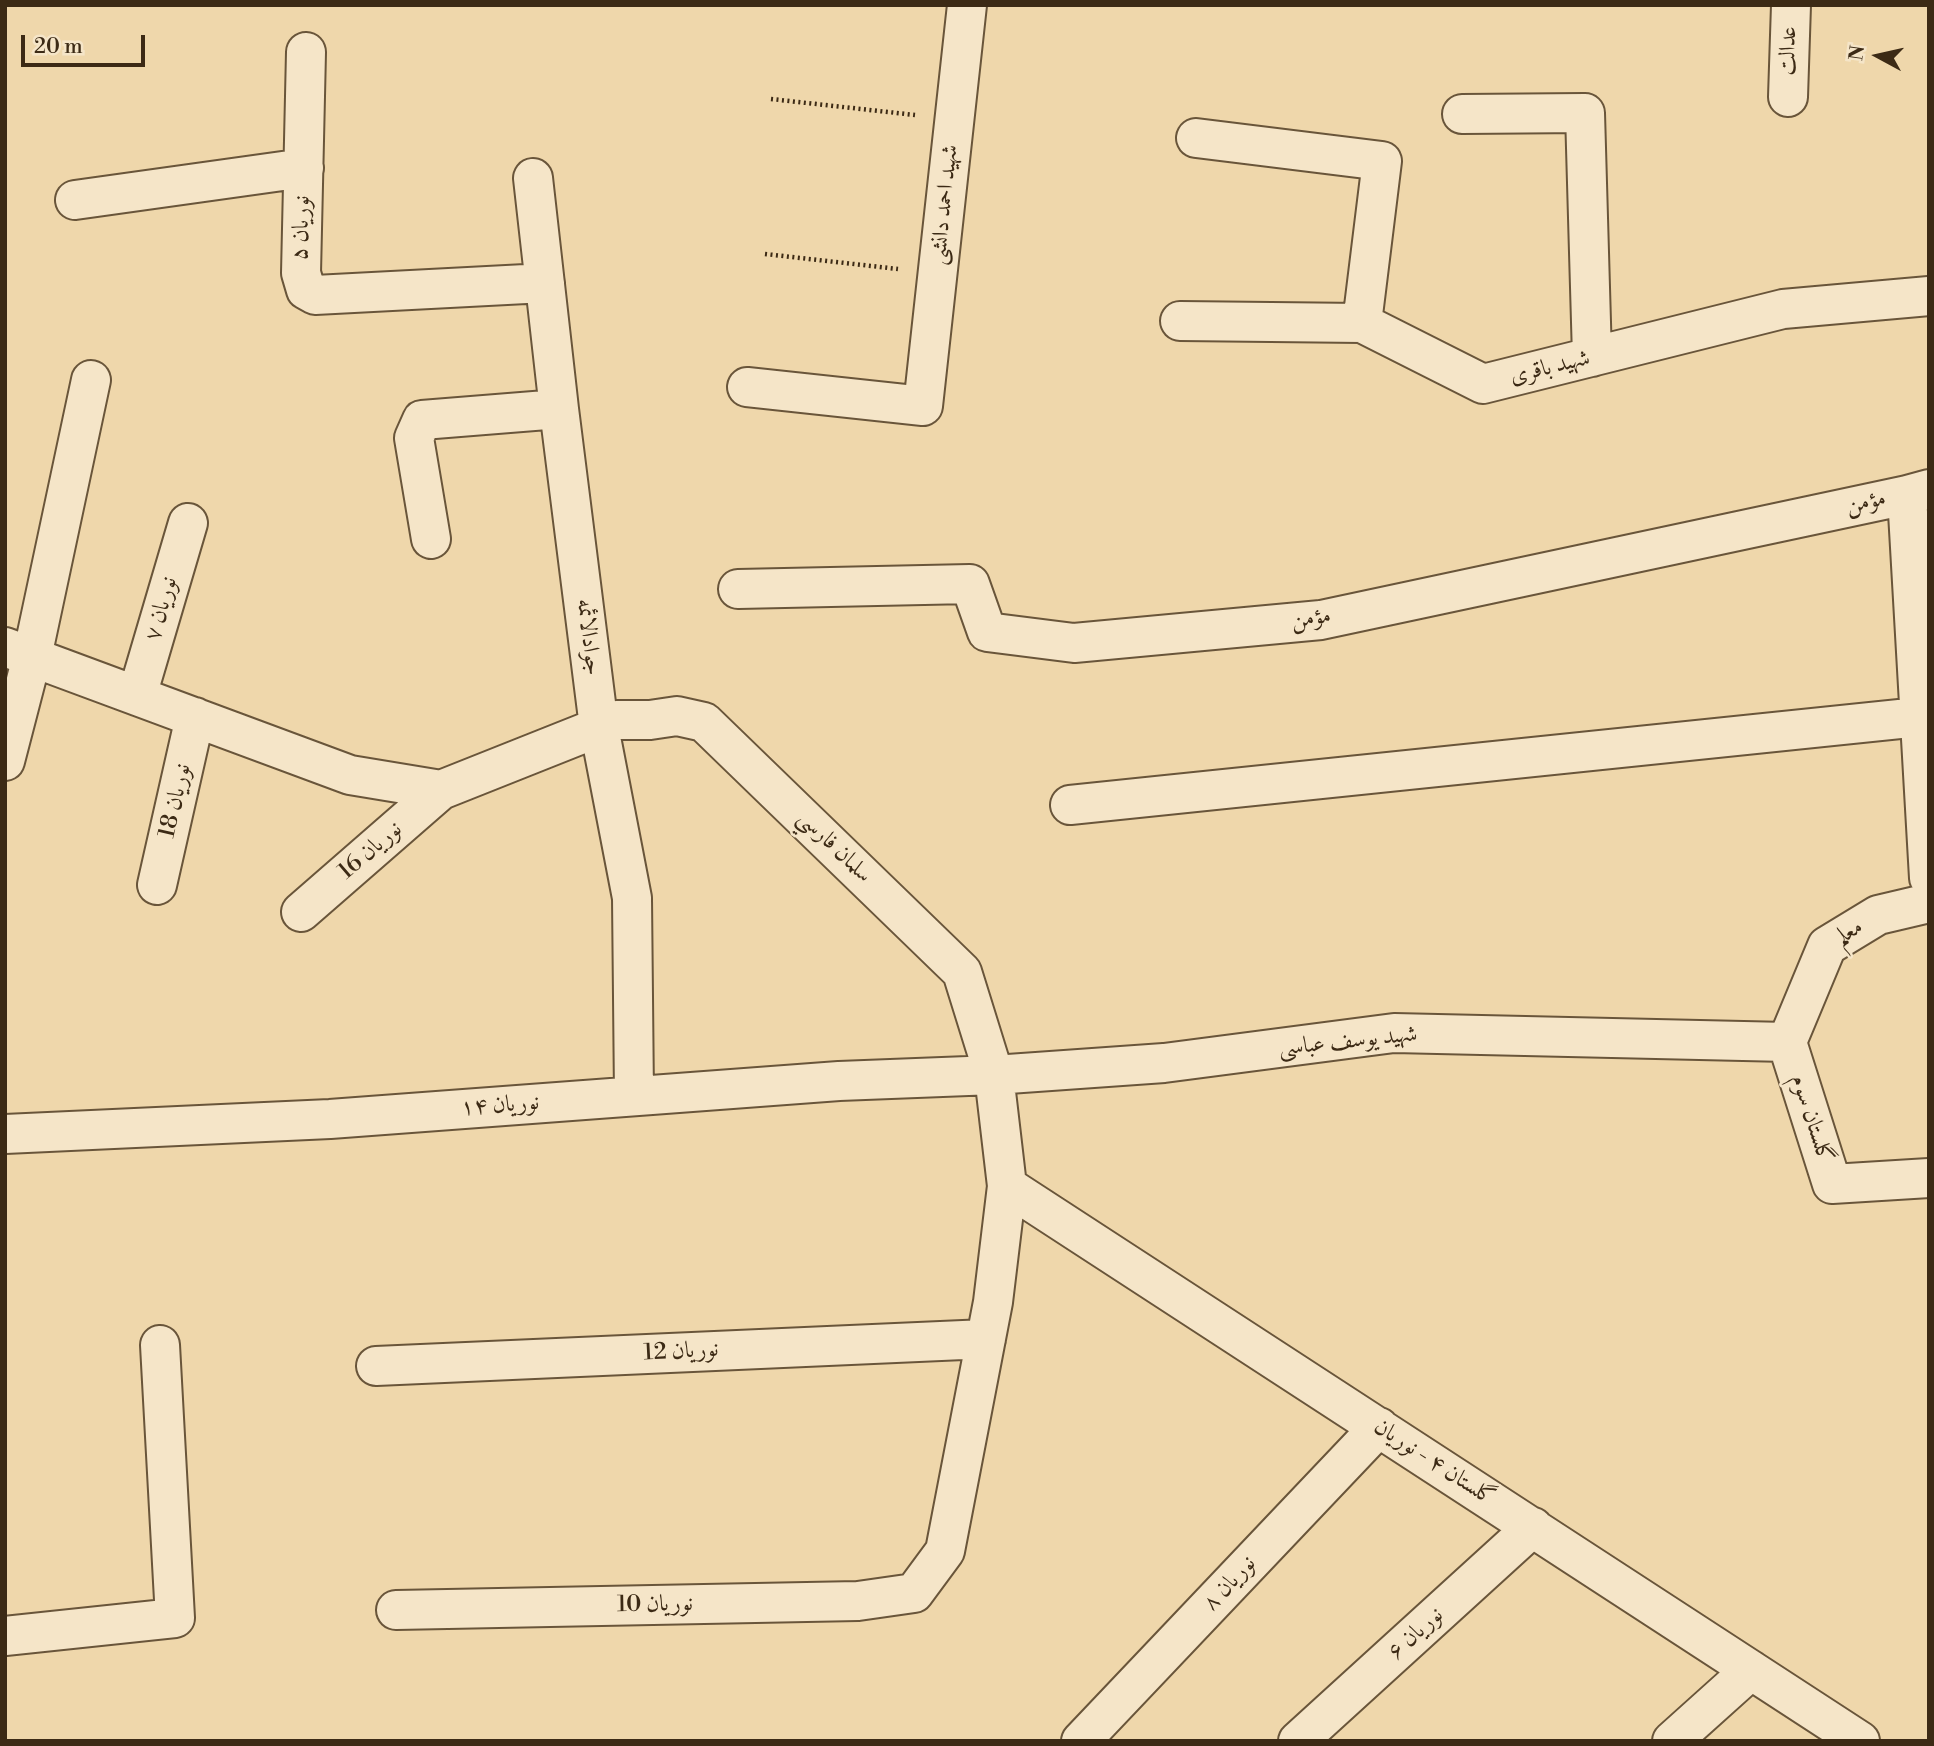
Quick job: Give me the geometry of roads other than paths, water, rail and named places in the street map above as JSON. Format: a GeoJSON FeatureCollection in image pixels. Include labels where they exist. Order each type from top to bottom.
{"type":"FeatureCollection","features":[{"type":"Feature","properties":{"kind":"street","name":"شهید احمد دانشی"},"geometry":{"type":"LineString","coordinates":[[747,387],[923,406],[967,5]]}},
{"type":"Feature","properties":{"kind":"street","name":"عدالت"},"geometry":{"type":"LineString","coordinates":[[1788,97],[1791,5]]}},
{"type":"Feature","properties":{"kind":"street","name":"نوریان ۵"},"geometry":{"type":"LineString","coordinates":[[306,52],[301,273],[306,290],[315,295],[545,283]]}},
{"type":"Feature","properties":{"kind":"street"},"geometry":{"type":"LineString","coordinates":[[1462,114],[1585,113],[1592,357]]}},
{"type":"Feature","properties":{"kind":"street"},"geometry":{"type":"LineString","coordinates":[[1196,138],[1382,161],[1362,323]]}},
{"type":"Feature","properties":{"kind":"street"},"geometry":{"type":"LineString","coordinates":[[75,200],[304,168]]}},
{"type":"Feature","properties":{"kind":"street","name":"جوادالائمه"},"geometry":{"type":"LineString","coordinates":[[533,178],[599,727],[632,898],[635,1096]]}},
{"type":"Feature","properties":{"kind":"street","name":"شهید باقری"},"geometry":{"type":"LineString","coordinates":[[1180,320],[1362,323],[1483,384],[1783,309],[1929,296]]}},
{"type":"Feature","properties":{"kind":"street"},"geometry":{"type":"LineString","coordinates":[[5,761],[18,652],[92,380]]}},
{"type":"Feature","properties":{"kind":"street"},"geometry":{"type":"LineString","coordinates":[[431,539],[414,438],[422,420],[559,409]]}},
{"type":"Feature","properties":{"kind":"street"},"geometry":{"type":"LineString","coordinates":[[1918,492],[1919,717],[1929,878]]}},
{"type":"Feature","properties":{"kind":"street","name":"مؤمن"},"geometry":{"type":"LineString","coordinates":[[738,589],[970,584],[987,632],[1074,643],[1321,620],[1918,492]]}},
{"type":"Feature","properties":{"kind":"street","name":"نوریان ۷"},"geometry":{"type":"LineString","coordinates":[[137,696],[188,523]]}},
{"type":"Feature","properties":{"kind":"street"},"geometry":{"type":"LineString","coordinates":[[18,652],[350,775],[441,790]]}},
{"type":"Feature","properties":{"kind":"street","name":"سلمان فارسي"},"geometry":{"type":"LineString","coordinates":[[441,790],[617,720],[650,720],[677,716],[704,722],[962,972],[994,1075],[1007,1186],[993,1302],[945,1551],[914,1593]]}},
{"type":"Feature","properties":{"kind":"street","name":"نوریان 18"},"geometry":{"type":"LineString","coordinates":[[157,885],[195,717]]}},
{"type":"Feature","properties":{"kind":"street"},"geometry":{"type":"LineString","coordinates":[[1070,805],[1919,717]]}},
{"type":"Feature","properties":{"kind":"street","name":"نوریان 16"},"geometry":{"type":"LineString","coordinates":[[301,912],[441,790]]}},
{"type":"Feature","properties":{"kind":"street","name":"معلم"},"geometry":{"type":"LineString","coordinates":[[1787,1042],[1827,946],[1878,915],[1929,903]]}},
{"type":"Feature","properties":{"kind":"street","name":"شهید یوسف عباسی"},"geometry":{"type":"LineString","coordinates":[[994,1075],[1164,1063],[1394,1033],[1787,1042]]}},
{"type":"Feature","properties":{"kind":"street","name":"گلستان سوم"},"geometry":{"type":"LineString","coordinates":[[1787,1042],[1832,1184],[1929,1178]]}},
{"type":"Feature","properties":{"kind":"street","name":"نوریان ۱۴"},"geometry":{"type":"LineString","coordinates":[[5,1133],[330,1119],[839,1081],[994,1075]]}},
{"type":"Feature","properties":{"kind":"street","name":"گلستان ۴ - نوریان"},"geometry":{"type":"LineString","coordinates":[[1007,1186],[1860,1741]]}},
{"type":"Feature","properties":{"kind":"street","name":"نوریان 12"},"geometry":{"type":"LineString","coordinates":[[376,1366],[986,1339]]}},
{"type":"Feature","properties":{"kind":"street"},"geometry":{"type":"LineString","coordinates":[[5,1636],[174,1618],[160,1345]]}},
{"type":"Feature","properties":{"kind":"street","name":"نوریان ۸"},"geometry":{"type":"LineString","coordinates":[[1081,1741],[1379,1427]]}},
{"type":"Feature","properties":{"kind":"street","name":"نوریان ۶"},"geometry":{"type":"LineString","coordinates":[[1298,1741],[1533,1527]]}},
{"type":"Feature","properties":{"kind":"street","name":"نوریان 10"},"geometry":{"type":"LineString","coordinates":[[396,1610],[858,1601],[914,1593]]}},
{"type":"Feature","properties":{"kind":"street"},"geometry":{"type":"LineString","coordinates":[[1672,1741],[1751,1670]]}}]}
